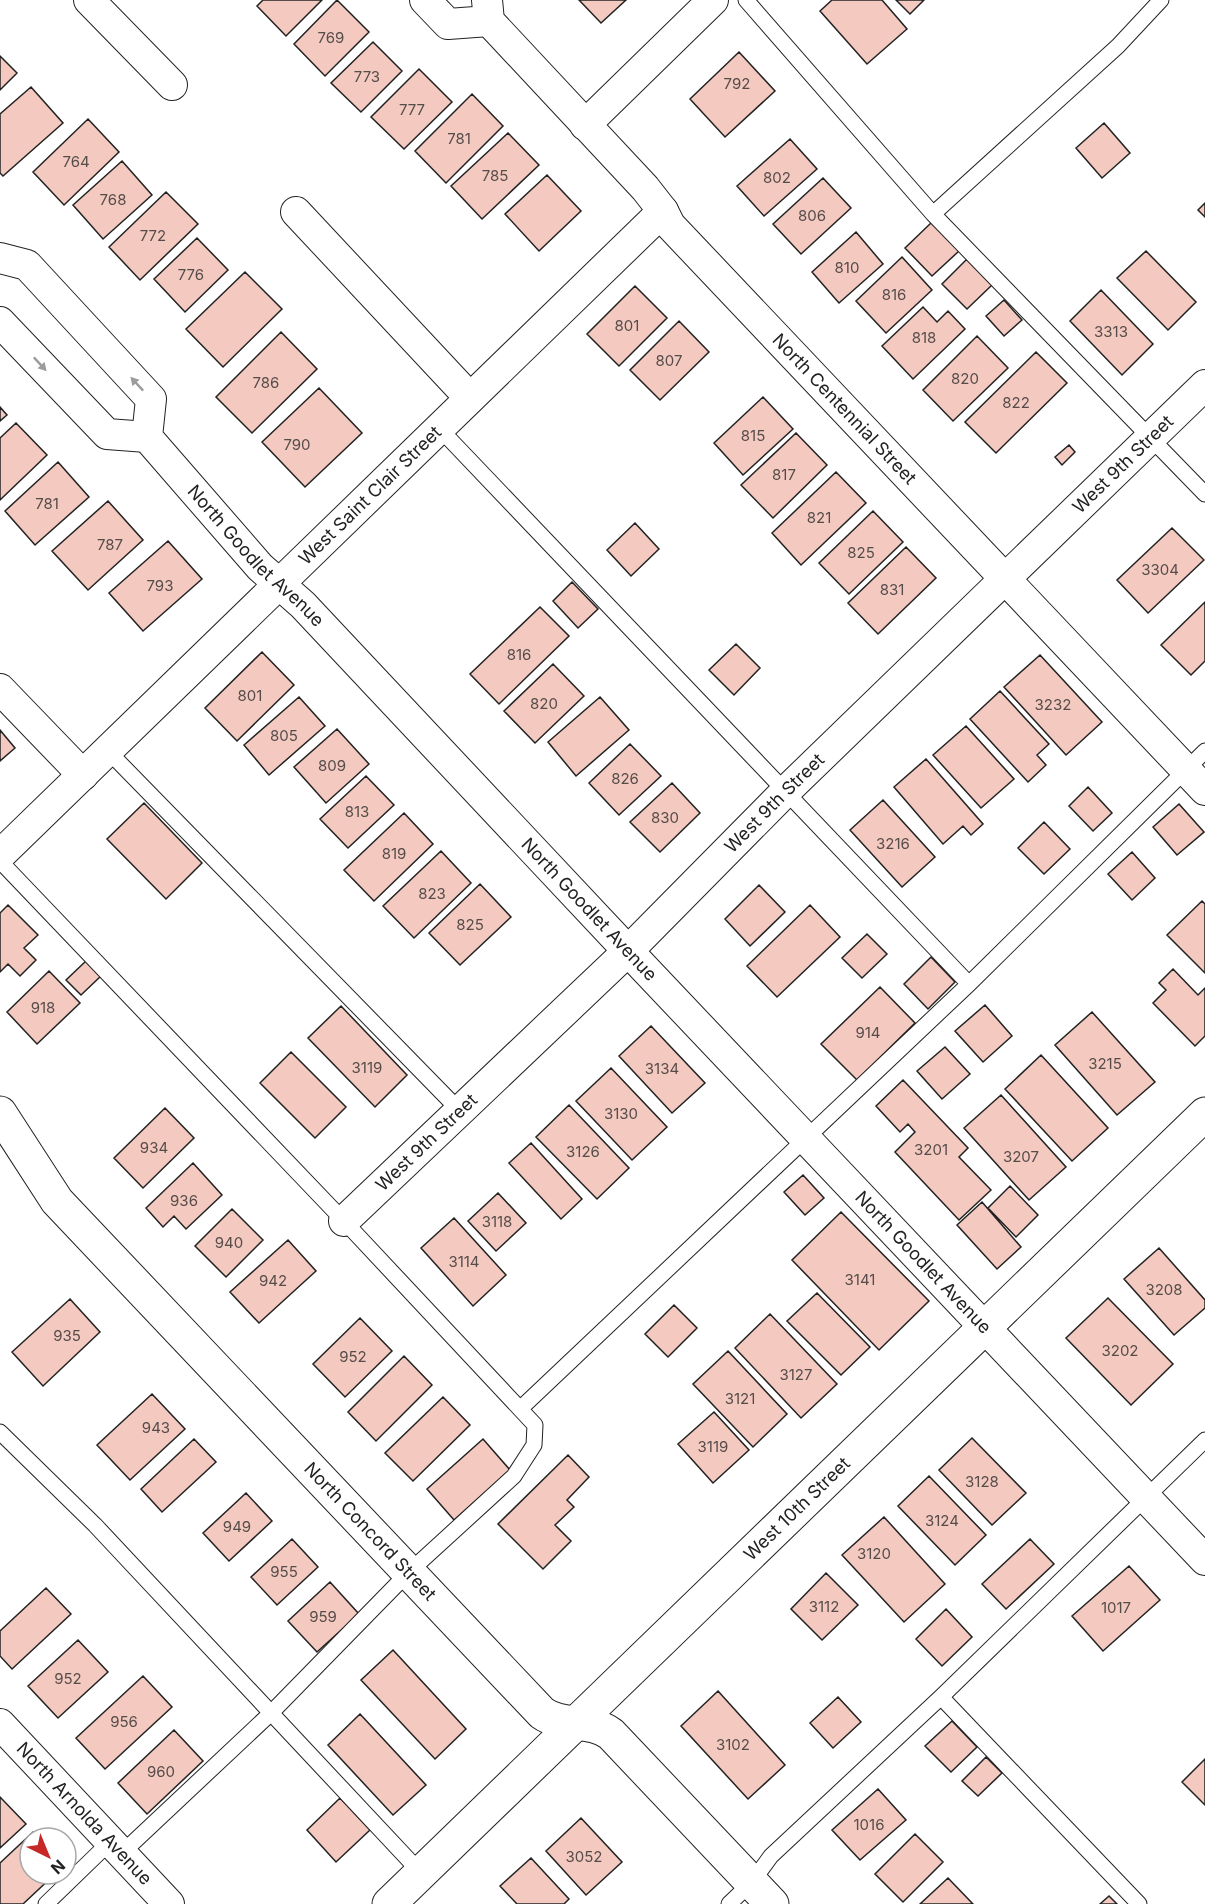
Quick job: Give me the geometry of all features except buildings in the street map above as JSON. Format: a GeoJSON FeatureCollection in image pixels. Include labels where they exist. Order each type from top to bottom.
{"type":"FeatureCollection","features":[{"type":"Feature","properties":{"kind":"main road","name":"North Concord Street"},"geometry":{"type":"LineString","coordinates":[[0,1113],[57,1201],[543,1713],[558,1721],[595,1725],[610,1734],[751,1897]]}},
{"type":"Feature","properties":{"kind":"main road","name":"West 10th Street"},"geometry":{"type":"LineString","coordinates":[[389,1904],[1205,1114]]}},
{"type":"Feature","properties":{"kind":"street"},"geometry":{"type":"LineString","coordinates":[[89,0],[172,85]]}},
{"type":"Feature","properties":{"kind":"street","name":"North Centennial Street"},"geometry":{"type":"LineString","coordinates":[[425,0],[448,24],[488,11],[663,210],[670,225],[1005,578],[1198,770]]}},
{"type":"Feature","properties":{"kind":"street"},"geometry":{"type":"LineString","coordinates":[[585,124],[713,0]]}},
{"type":"Feature","properties":{"kind":"street","name":"West Saint Clair Street"},"geometry":{"type":"LineString","coordinates":[[0,855],[663,210]]}},
{"type":"Feature","properties":{"kind":"street"},"geometry":{"type":"LineString","coordinates":[[296,212],[470,398]]}},
{"type":"Feature","properties":{"kind":"street"},"geometry":{"type":"LineString","coordinates":[[0,258],[27,265],[151,399],[147,437],[106,434],[0,322]]}},
{"type":"Feature","properties":{"kind":"street","name":"West 9th Street"},"geometry":{"type":"LineString","coordinates":[[344,1221],[628,951],[785,792],[1205,384]]}},
{"type":"Feature","properties":{"kind":"street","name":"North Goodlet Avenue"},"geometry":{"type":"LineString","coordinates":[[147,437],[260,567],[303,605],[1205,1560]]}},
{"type":"Feature","properties":{"kind":"street"},"geometry":{"type":"LineString","coordinates":[[0,689],[83,775]]}},
{"type":"Feature","properties":{"kind":"street","name":"North Arnolda Avenue"},"geometry":{"type":"LineString","coordinates":[[0,1724],[169,1904]]}},
{"type":"Feature","properties":{"kind":"lane"},"geometry":{"type":"LineString","coordinates":[[746,0],[933,214],[1205,494]]}},
{"type":"Feature","properties":{"kind":"lane"},"geometry":{"type":"LineString","coordinates":[[933,214],[1118,46],[1161,0]]}},
{"type":"Feature","properties":{"kind":"lane"},"geometry":{"type":"LineString","coordinates":[[440,428],[969,984]]}},
{"type":"Feature","properties":{"kind":"lane"},"geometry":{"type":"LineString","coordinates":[[108,751],[460,1111]]}},
{"type":"Feature","properties":{"kind":"lane"},"geometry":{"type":"LineString","coordinates":[[520,1409],[1198,770]]}},
{"type":"Feature","properties":{"kind":"lane"},"geometry":{"type":"LineString","coordinates":[[0,861],[344,1221],[535,1425],[534,1445],[514,1476],[409,1572],[271,1713],[116,1847],[46,1904]]}},
{"type":"Feature","properties":{"kind":"lane"},"geometry":{"type":"LineString","coordinates":[[0,1432],[95,1525],[421,1873]]}},
{"type":"Feature","properties":{"kind":"lane"},"geometry":{"type":"LineString","coordinates":[[751,1897],[771,1856],[941,1697],[1205,1440]]}},
{"type":"Feature","properties":{"kind":"lane"},"geometry":{"type":"LineString","coordinates":[[941,1697],[1139,1904]]}}]}
